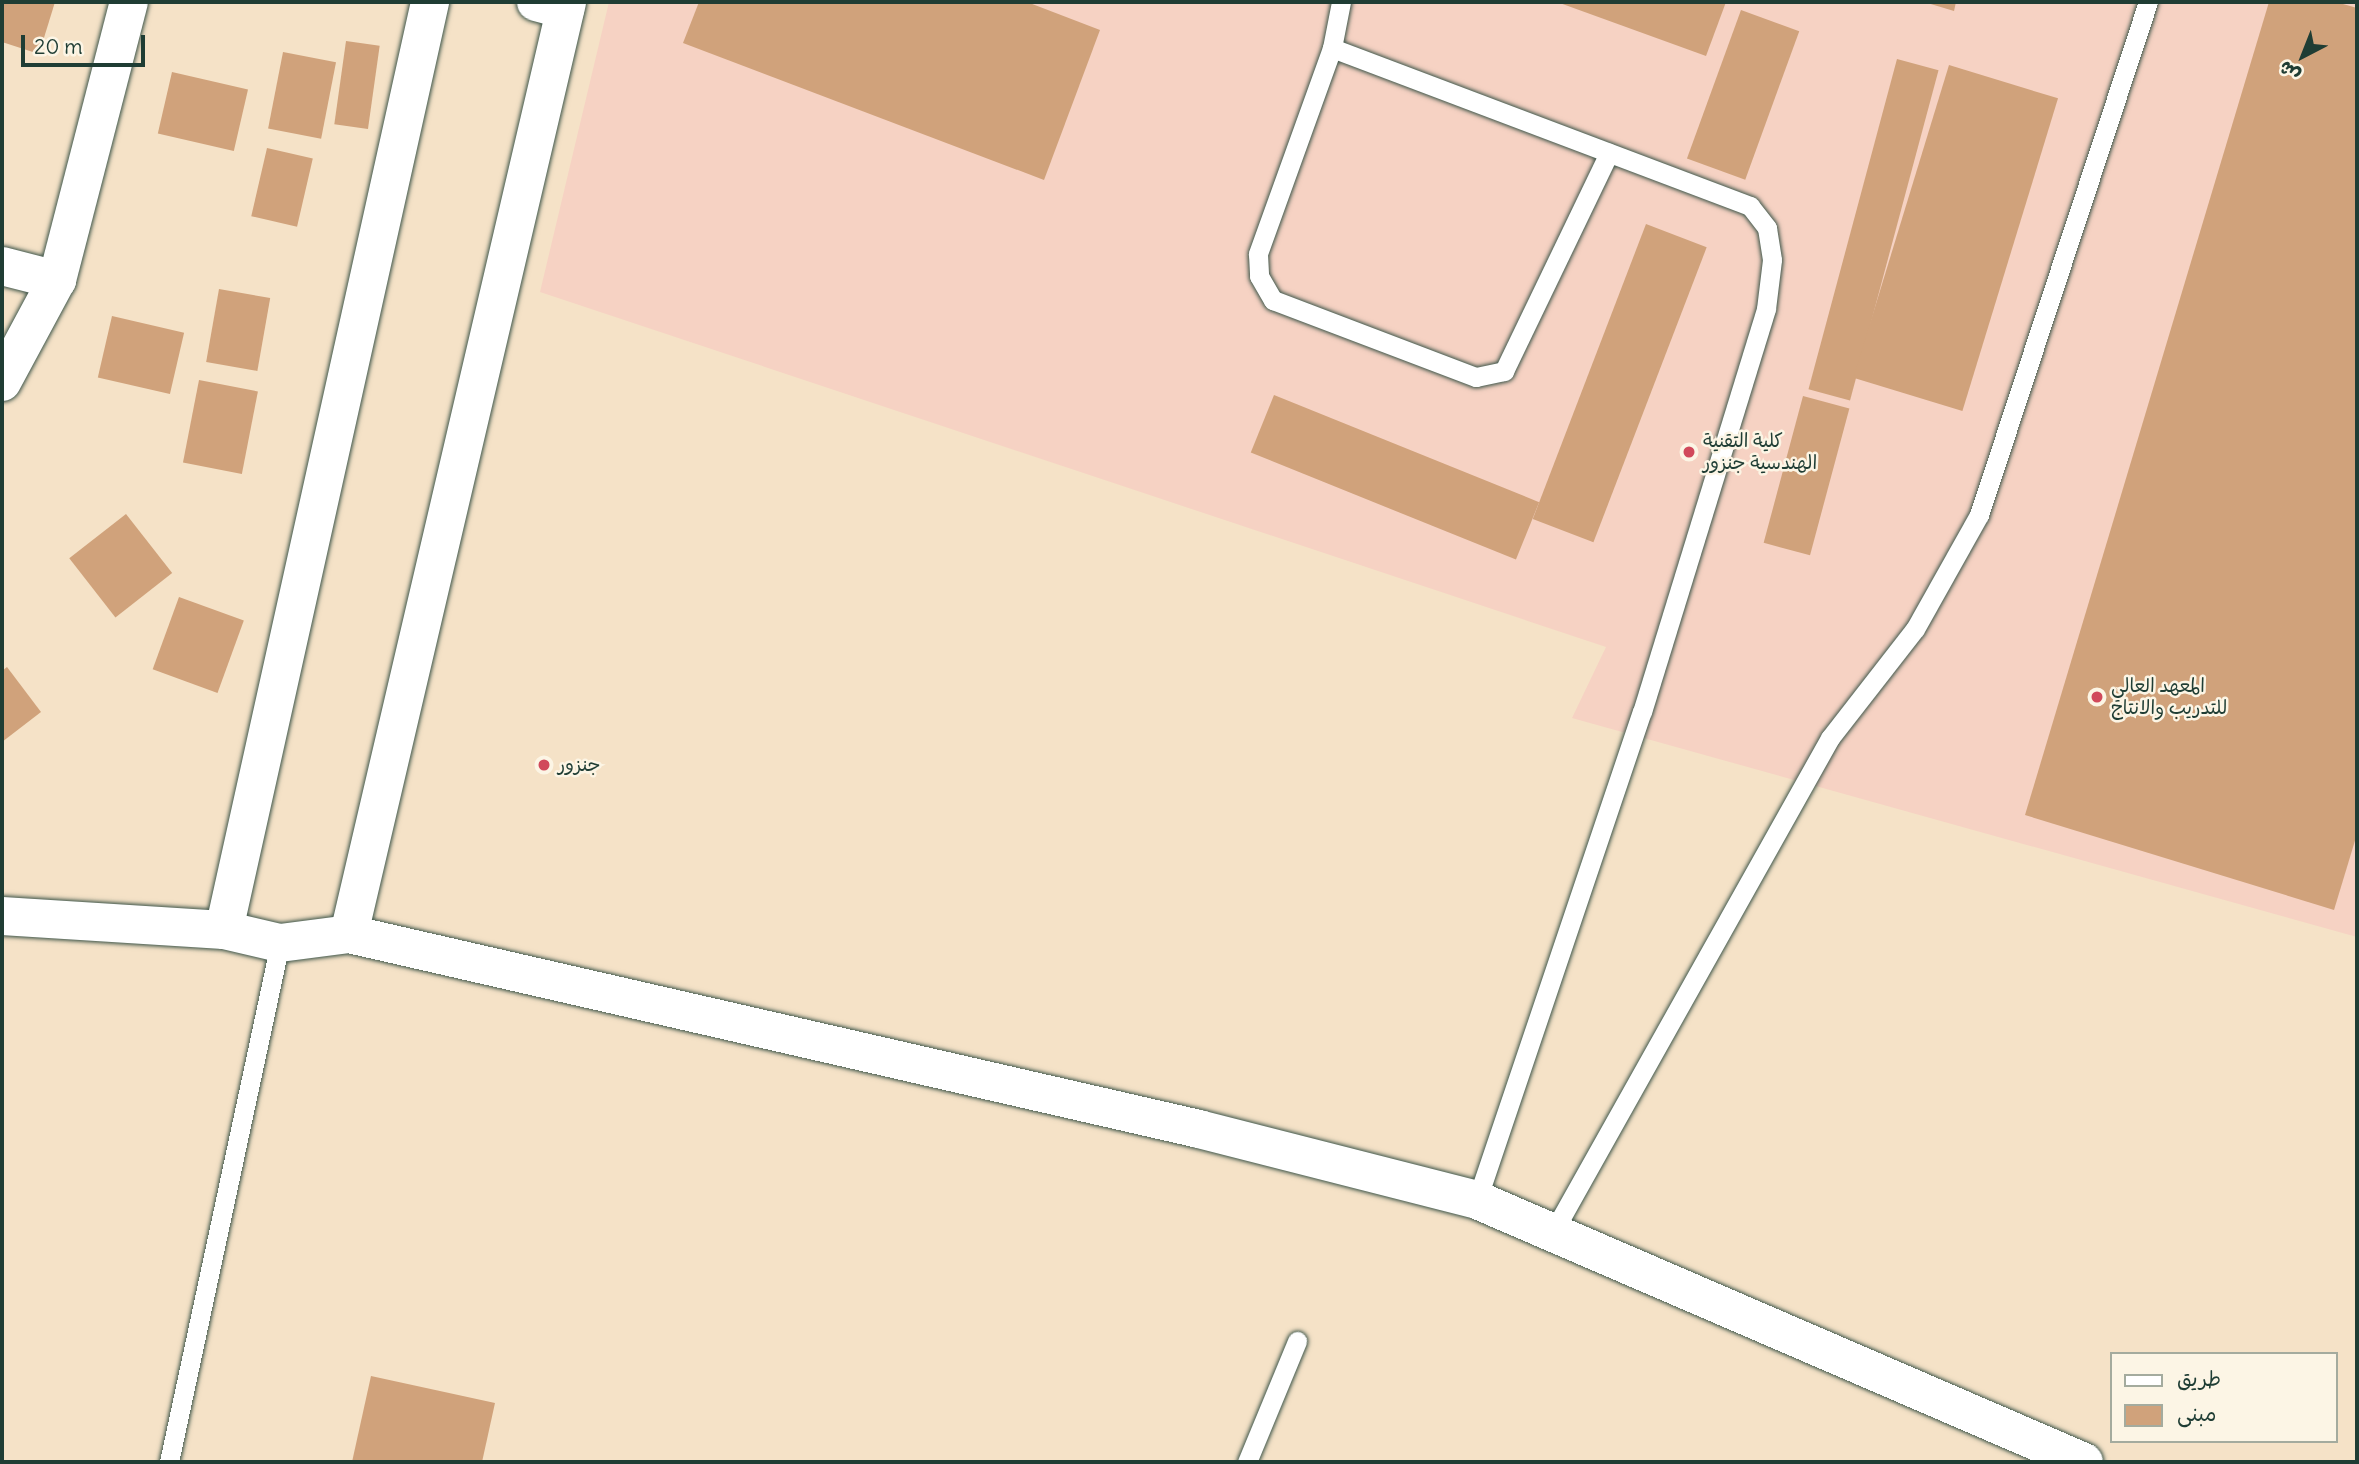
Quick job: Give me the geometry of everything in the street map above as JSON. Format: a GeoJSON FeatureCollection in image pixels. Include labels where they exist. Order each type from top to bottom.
{"type":"FeatureCollection","features":[{"type":"Feature","properties":{"kind":"street"},"geometry":{"type":"LineString","coordinates":[[2,383],[57,280],[130,2]]}},
{"type":"Feature","properties":{"kind":"street"},"geometry":{"type":"LineString","coordinates":[[224,930],[430,2]]}},
{"type":"Feature","properties":{"kind":"street"},"geometry":{"type":"LineString","coordinates":[[349,934],[556,4]]}},
{"type":"Feature","properties":{"kind":"street"},"geometry":{"type":"LineString","coordinates":[[2,266],[57,280]]}},
{"type":"Feature","properties":{"kind":"street"},"geometry":{"type":"LineString","coordinates":[[2,916],[224,930],[280,943],[349,934],[1119,1110],[1476,1200],[2084,1462]]}},
{"type":"Feature","properties":{"kind":"lane"},"geometry":{"type":"LineString","coordinates":[[1341,2],[1332,48],[1258,254],[1259,276],[1273,300],[1476,377],[1504,371],[1609,153]]}},
{"type":"Feature","properties":{"kind":"lane"},"geometry":{"type":"LineString","coordinates":[[1552,1234],[1830,738],[1915,629],[1979,515],[2148,2]]}},
{"type":"Feature","properties":{"kind":"lane"},"geometry":{"type":"LineString","coordinates":[[1332,48],[1749,206],[1767,228],[1770,249],[1766,309],[1642,710],[1476,1200]]}},
{"type":"Feature","properties":{"kind":"lane"},"geometry":{"type":"LineString","coordinates":[[169,1462],[280,943]]}},
{"type":"Feature","properties":{"kind":"lane"},"geometry":{"type":"LineString","coordinates":[[1247,1462],[1297,1340]]}},
{"type":"Feature","properties":{"kind":"shaded area","name":"كلية التقنية الهندسية جنزور"},"geometry":{"type":"Polygon","coordinates":[[[609,2],[2357,2],[2357,937],[1572,718],[1606,647],[540,292],[609,2]]]}},
{"type":"Feature","properties":{"kind":"building"},"geometry":{"type":"Polygon","coordinates":[[[3,2],[55,2],[39,54],[2,42],[3,2]]]}},
{"type":"Feature","properties":{"kind":"building"},"geometry":{"type":"Polygon","coordinates":[[[699,2],[1027,2],[1100,30],[1044,180],[683,43],[699,2]]]}},
{"type":"Feature","properties":{"kind":"building"},"geometry":{"type":"Polygon","coordinates":[[[1557,2],[1726,2],[1706,56],[1557,2]]]}},
{"type":"Feature","properties":{"kind":"building"},"geometry":{"type":"Polygon","coordinates":[[[1924,2],[1956,2],[1954,11],[1924,2]]]}},
{"type":"Feature","properties":{"kind":"building"},"geometry":{"type":"Polygon","coordinates":[[[2269,2],[2336,2],[2357,8],[2357,834],[2334,910],[2025,815],[2269,2]]]}},
{"type":"Feature","properties":{"kind":"building"},"geometry":{"type":"Polygon","coordinates":[[[1741,10],[1799,31],[1745,180],[1687,158],[1741,10]]]}},
{"type":"Feature","properties":{"kind":"building"},"geometry":{"type":"Polygon","coordinates":[[[346,41],[380,46],[368,129],[334,124],[346,41]]]}},
{"type":"Feature","properties":{"kind":"building"},"geometry":{"type":"Polygon","coordinates":[[[283,52],[336,62],[321,139],[268,129],[283,52]]]}},
{"type":"Feature","properties":{"kind":"building"},"geometry":{"type":"Polygon","coordinates":[[[1897,59],[1939,70],[1850,400],[1808,389],[1897,59]]]}},
{"type":"Feature","properties":{"kind":"building"},"geometry":{"type":"Polygon","coordinates":[[[1949,65],[2058,98],[1962,411],[1853,378],[1949,65]]]}},
{"type":"Feature","properties":{"kind":"building"},"geometry":{"type":"Polygon","coordinates":[[[172,72],[248,90],[234,151],[158,133],[172,72]]]}},
{"type":"Feature","properties":{"kind":"building"},"geometry":{"type":"Polygon","coordinates":[[[267,148],[313,159],[297,227],[251,216],[267,148]]]}},
{"type":"Feature","properties":{"kind":"building"},"geometry":{"type":"Polygon","coordinates":[[[1646,224],[1707,247],[1593,542],[1533,519],[1646,224]]]}},
{"type":"Feature","properties":{"kind":"building"},"geometry":{"type":"Polygon","coordinates":[[[219,289],[270,298],[257,371],[206,362],[219,289]]]}},
{"type":"Feature","properties":{"kind":"building"},"geometry":{"type":"Polygon","coordinates":[[[112,316],[184,333],[170,394],[98,377],[112,316]]]}},
{"type":"Feature","properties":{"kind":"building"},"geometry":{"type":"Polygon","coordinates":[[[199,380],[258,391],[242,474],[183,462],[199,380]]]}},
{"type":"Feature","properties":{"kind":"building"},"geometry":{"type":"Polygon","coordinates":[[[1274,395],[1539,502],[1516,560],[1251,452],[1274,395]]]}},
{"type":"Feature","properties":{"kind":"building"},"geometry":{"type":"Polygon","coordinates":[[[1803,396],[1849,408],[1810,555],[1764,543],[1803,396]]]}},
{"type":"Feature","properties":{"kind":"building"},"geometry":{"type":"Polygon","coordinates":[[[126,514],[172,573],[115,617],[69,558],[126,514]]]}},
{"type":"Feature","properties":{"kind":"building"},"geometry":{"type":"Polygon","coordinates":[[[179,597],[244,621],[218,693],[153,669],[179,597]]]}},
{"type":"Feature","properties":{"kind":"building"},"geometry":{"type":"Polygon","coordinates":[[[7,667],[41,712],[2,742],[2,671],[7,667]]]}},
{"type":"Feature","properties":{"kind":"building"},"geometry":{"type":"Polygon","coordinates":[[[371,1376],[495,1403],[482,1462],[352,1462],[371,1376]]]}},
{"type":"Feature","properties":{"kind":"place","name":"كلية التقنية الهندسية جنزور"},"geometry":{"type":"Point","coordinates":[1689,452]}},
{"type":"Feature","properties":{"kind":"place","name":"المعهد العالي للتدريب والانتاج"},"geometry":{"type":"Point","coordinates":[2097,697]}},
{"type":"Feature","properties":{"kind":"place","name":"جنزور"},"geometry":{"type":"Point","coordinates":[544,765]}}]}
